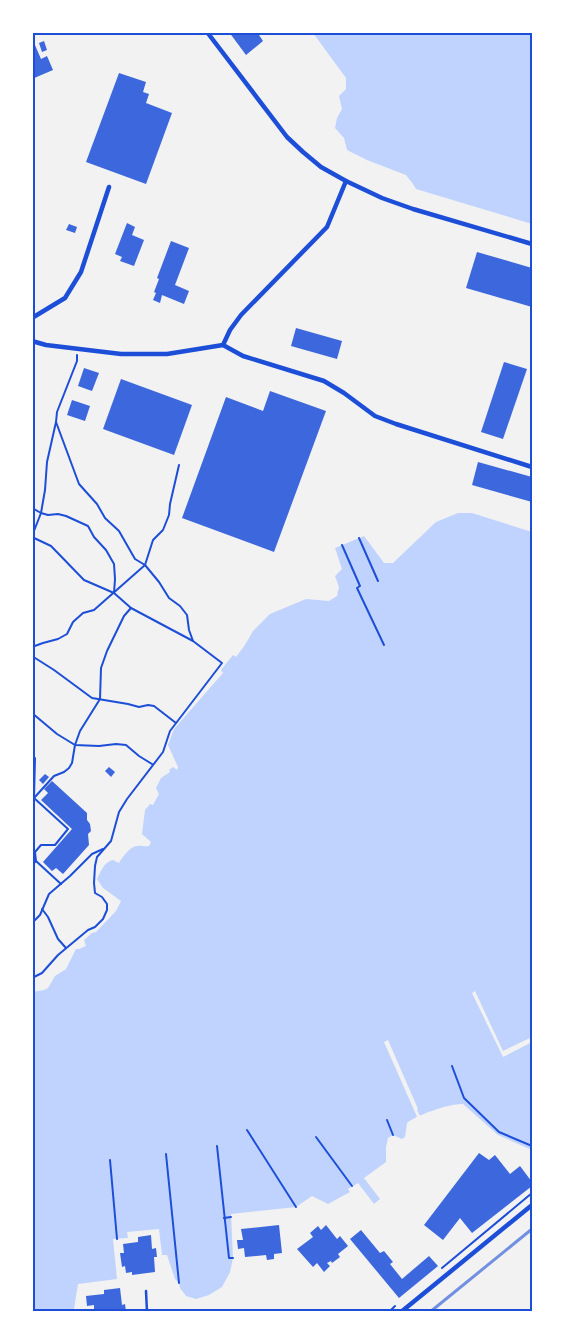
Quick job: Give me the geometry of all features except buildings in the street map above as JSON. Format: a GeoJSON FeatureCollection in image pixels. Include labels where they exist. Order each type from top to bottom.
{"type":"FeatureCollection","features":[{"type":"Feature","properties":{"kind":"street"},"geometry":{"type":"LineString","coordinates":[[207,32],[287,137],[302,152],[321,166],[346,181],[382,198],[532,244]]}},
{"type":"Feature","properties":{"kind":"street"},"geometry":{"type":"LineString","coordinates":[[223,346],[230,330],[241,315],[328,227],[346,181]]}},
{"type":"Feature","properties":{"kind":"street"},"geometry":{"type":"LineString","coordinates":[[32,318],[65,298],[81,272],[109,187]]}},
{"type":"Feature","properties":{"kind":"street"},"geometry":{"type":"LineString","coordinates":[[32,341],[46,346],[121,354],[167,354],[223,346],[243,356],[324,381],[376,416],[396,424],[532,467]]}},
{"type":"Feature","properties":{"kind":"street"},"geometry":{"type":"LineString","coordinates":[[401,1312],[532,1205]]}},
{"type":"Feature","properties":{"kind":"lane"},"geometry":{"type":"LineString","coordinates":[[146,1291],[147,1312]]}},
{"type":"Feature","properties":{"kind":"path"},"geometry":{"type":"LineString","coordinates":[[32,978],[42,973],[66,948],[103,919],[107,910],[106,904],[102,897],[95,893],[94,883],[97,857],[111,841],[119,812],[152,764],[163,752],[170,731],[222,663],[193,641],[131,608],[114,593],[84,580],[51,546],[32,536],[41,513],[47,462],[57,412],[77,361],[78,350]]}},
{"type":"Feature","properties":{"kind":"path"},"geometry":{"type":"LineString","coordinates":[[56,422],[79,484],[97,504],[105,518],[119,531],[135,559],[145,565],[170,598],[187,615],[193,641]]}},
{"type":"Feature","properties":{"kind":"path"},"geometry":{"type":"LineString","coordinates":[[32,648],[67,634],[73,622],[83,613],[94,610],[145,565],[153,540],[163,530],[169,515],[179,465]]}},
{"type":"Feature","properties":{"kind":"path"},"geometry":{"type":"LineString","coordinates":[[32,508],[48,515],[58,514],[66,516],[88,526],[114,564],[116,579],[114,593]]}},
{"type":"Feature","properties":{"kind":"path"},"geometry":{"type":"LineString","coordinates":[[359,538],[378,581]]}},
{"type":"Feature","properties":{"kind":"path"},"geometry":{"type":"LineString","coordinates":[[342,546],[360,586],[356,588],[384,645]]}},
{"type":"Feature","properties":{"kind":"path"},"geometry":{"type":"LineString","coordinates":[[34,798],[54,776],[64,772],[72,763],[80,731],[100,699],[101,668],[124,616],[131,608]]}},
{"type":"Feature","properties":{"kind":"path"},"geometry":{"type":"LineString","coordinates":[[32,656],[92,698],[139,707],[154,706],[176,723]]}},
{"type":"Feature","properties":{"kind":"path"},"geometry":{"type":"LineString","coordinates":[[32,713],[57,734],[75,745],[126,745],[152,764]]}},
{"type":"Feature","properties":{"kind":"path"},"geometry":{"type":"LineString","coordinates":[[32,760],[34,758],[34,798],[68,829],[54,845],[41,845],[35,852],[36,861],[61,884]]}},
{"type":"Feature","properties":{"kind":"path"},"geometry":{"type":"LineString","coordinates":[[32,923],[40,915],[50,894],[92,854],[105,848]]}},
{"type":"Feature","properties":{"kind":"path"},"geometry":{"type":"LineString","coordinates":[[32,865],[36,861]]}},
{"type":"Feature","properties":{"kind":"path"},"geometry":{"type":"LineString","coordinates":[[42,909],[48,917],[58,939],[66,948]]}},
{"type":"Feature","properties":{"kind":"path"},"geometry":{"type":"LineString","coordinates":[[452,1066],[464,1098],[499,1132],[532,1146]]}},
{"type":"Feature","properties":{"kind":"path"},"geometry":{"type":"LineString","coordinates":[[476,1115],[479,1112]]}},
{"type":"Feature","properties":{"kind":"path"},"geometry":{"type":"LineString","coordinates":[[387,1120],[393,1135]]}},
{"type":"Feature","properties":{"kind":"path"},"geometry":{"type":"LineString","coordinates":[[247,1130],[296,1207]]}},
{"type":"Feature","properties":{"kind":"path"},"geometry":{"type":"LineString","coordinates":[[316,1137],[352,1186]]}},
{"type":"Feature","properties":{"kind":"path"},"geometry":{"type":"LineString","coordinates":[[217,1146],[229,1258],[233,1258]]}},
{"type":"Feature","properties":{"kind":"path"},"geometry":{"type":"LineString","coordinates":[[166,1154],[179,1283]]}},
{"type":"Feature","properties":{"kind":"path"},"geometry":{"type":"LineString","coordinates":[[110,1160],[117,1239]]}},
{"type":"Feature","properties":{"kind":"path"},"geometry":{"type":"LineString","coordinates":[[440,1270],[532,1193]]}},
{"type":"Feature","properties":{"kind":"path"},"geometry":{"type":"LineString","coordinates":[[224,1218],[231,1217]]}},
{"type":"Feature","properties":{"kind":"path"},"geometry":{"type":"LineString","coordinates":[[388,1312],[396,1305]]}},
{"type":"Feature","properties":{"kind":"water"},"geometry":{"type":"Polygon","coordinates":[[[313,33],[532,33],[532,224],[416,189],[406,175],[347,150],[344,138],[335,128],[337,118],[342,109],[339,96],[346,89],[346,78],[313,33]]]}},
{"type":"Feature","properties":{"kind":"water"},"geometry":{"type":"Polygon","coordinates":[[[458,513],[472,513],[532,532],[532,1150],[498,1135],[463,1104],[450,1105],[434,1110],[407,1123],[405,1137],[402,1139],[393,1135],[388,1138],[386,1162],[364,1178],[380,1199],[374,1204],[358,1183],[348,1189],[350,1192],[328,1204],[312,1196],[296,1207],[231,1214],[233,1258],[230,1272],[222,1287],[209,1295],[196,1299],[186,1296],[175,1279],[167,1255],[162,1255],[159,1229],[127,1232],[128,1238],[113,1239],[117,1279],[78,1284],[74,1309],[72,1311],[33,1311],[32,992],[48,988],[55,976],[66,969],[76,949],[86,946],[84,940],[96,932],[116,911],[121,901],[103,888],[97,879],[105,865],[110,861],[113,860],[119,863],[132,848],[149,846],[151,842],[142,834],[145,810],[150,804],[153,805],[159,794],[156,788],[161,778],[170,772],[169,770],[173,767],[177,770],[178,767],[168,745],[174,729],[223,673],[221,670],[233,655],[236,657],[253,631],[270,614],[306,599],[329,601],[337,596],[339,587],[335,576],[342,569],[335,548],[364,536],[384,563],[393,563],[436,522],[458,513]]]}},
{"type":"Feature","properties":{"kind":"pier"},"geometry":{"type":"Polygon","coordinates":[[[475,991],[503,1051],[532,1037],[532,1042],[503,1057],[472,993],[475,991]]]}},
{"type":"Feature","properties":{"kind":"pier"},"geometry":{"type":"Polygon","coordinates":[[[388,1040],[421,1118],[418,1119],[384,1042],[388,1040]]]}},
{"type":"Feature","properties":{"kind":"railway"},"geometry":{"type":"LineString","coordinates":[[430,1312],[532,1229]]}}]}
